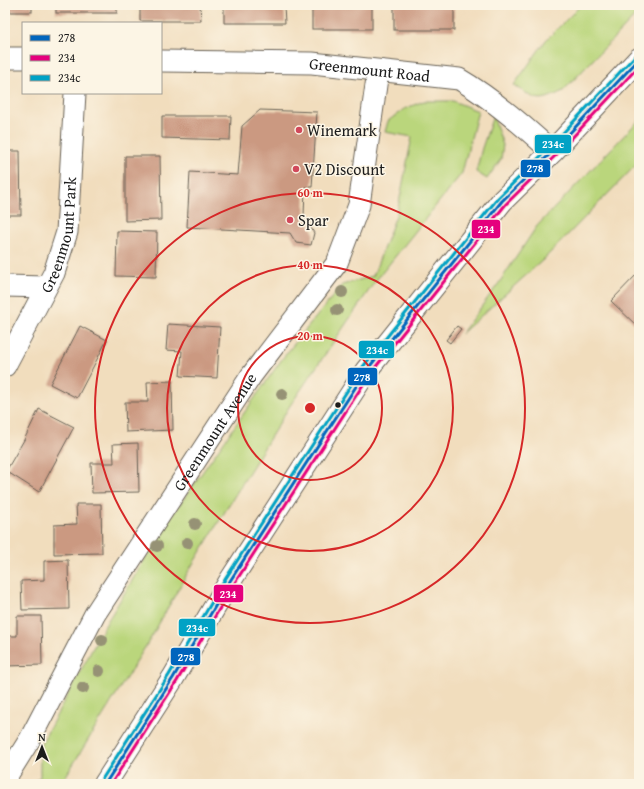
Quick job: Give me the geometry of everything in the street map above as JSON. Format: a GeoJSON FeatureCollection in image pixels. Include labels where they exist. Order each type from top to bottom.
{"type":"FeatureCollection","features":[{"type":"Feature","properties":{"kind":"highway"},"geometry":{"type":"LineString","coordinates":[[105,784],[173,678],[230,581],[366,371],[502,201],[552,152],[639,59]]}},
{"type":"Feature","properties":{"kind":"street"},"geometry":{"type":"LineString","coordinates":[[5,58],[22,58]]}},
{"type":"Feature","properties":{"kind":"street","name":"Greenmount Road"},"geometry":{"type":"LineString","coordinates":[[162,61],[312,64],[459,79],[480,91],[529,130],[552,152]]}},
{"type":"Feature","properties":{"kind":"street","name":"Greenmount Avenue"},"geometry":{"type":"LineString","coordinates":[[5,779],[30,739],[95,614],[251,376],[337,263],[359,205],[378,71]]}},
{"type":"Feature","properties":{"kind":"street","name":"Greenmount Park"},"geometry":{"type":"LineString","coordinates":[[5,366],[54,273],[67,232],[75,94]]}},
{"type":"Feature","properties":{"kind":"street"},"geometry":{"type":"LineString","coordinates":[[5,286],[46,287]]}},
{"type":"Feature","properties":{"kind":"green space"},"geometry":{"type":"Polygon","coordinates":[[[581,5],[639,5],[639,12],[563,91],[548,98],[542,99],[533,97],[514,85],[546,40],[581,5]]]}},
{"type":"Feature","properties":{"kind":"green space"},"geometry":{"type":"Polygon","coordinates":[[[424,101],[453,101],[478,111],[462,173],[374,283],[289,407],[188,572],[152,636],[61,784],[30,784],[40,777],[40,746],[107,622],[166,524],[282,359],[342,285],[373,276],[397,213],[412,137],[385,132],[388,121],[404,109],[424,101]]]}},
{"type":"Feature","properties":{"kind":"green space"},"geometry":{"type":"Polygon","coordinates":[[[493,116],[503,145],[501,159],[487,179],[476,172],[482,148],[493,116]]]}},
{"type":"Feature","properties":{"kind":"green space"},"geometry":{"type":"Polygon","coordinates":[[[639,120],[639,162],[544,259],[461,334],[499,283],[537,226],[639,120]]]}},
{"type":"Feature","properties":{"kind":"building"},"geometry":{"type":"Polygon","coordinates":[[[5,5],[32,5],[32,12],[5,12],[5,5]]]}},
{"type":"Feature","properties":{"kind":"building"},"geometry":{"type":"Polygon","coordinates":[[[56,5],[117,5],[117,13],[56,13],[56,5]]]}},
{"type":"Feature","properties":{"kind":"building"},"geometry":{"type":"Polygon","coordinates":[[[140,5],[200,5],[201,21],[140,21],[140,5]]]}},
{"type":"Feature","properties":{"kind":"building"},"geometry":{"type":"Polygon","coordinates":[[[224,5],[284,5],[285,23],[224,23],[224,5]]]}},
{"type":"Feature","properties":{"kind":"building"},"geometry":{"type":"Polygon","coordinates":[[[312,5],[372,5],[372,29],[312,29],[312,5]]]}},
{"type":"Feature","properties":{"kind":"building"},"geometry":{"type":"Polygon","coordinates":[[[394,5],[454,5],[454,30],[394,30],[394,5]]]}},
{"type":"Feature","properties":{"kind":"building"},"geometry":{"type":"Polygon","coordinates":[[[260,110],[317,112],[312,187],[305,187],[304,216],[314,233],[311,245],[296,243],[290,233],[187,227],[190,172],[238,175],[242,126],[260,110]]]}},
{"type":"Feature","properties":{"kind":"building"},"geometry":{"type":"Polygon","coordinates":[[[162,116],[231,116],[230,140],[162,138],[162,116]]]}},
{"type":"Feature","properties":{"kind":"building"},"geometry":{"type":"Polygon","coordinates":[[[5,151],[20,151],[21,215],[5,215],[5,151]]]}},
{"type":"Feature","properties":{"kind":"building"},"geometry":{"type":"Polygon","coordinates":[[[125,156],[160,156],[161,220],[125,221],[125,156]]]}},
{"type":"Feature","properties":{"kind":"building"},"geometry":{"type":"Polygon","coordinates":[[[117,231],[157,232],[156,277],[116,276],[117,231]]]}},
{"type":"Feature","properties":{"kind":"building"},"geometry":{"type":"Polygon","coordinates":[[[639,272],[639,328],[611,301],[639,272]]]}},
{"type":"Feature","properties":{"kind":"building"},"geometry":{"type":"Polygon","coordinates":[[[168,324],[220,327],[217,378],[180,376],[182,351],[166,350],[168,324]]]}},
{"type":"Feature","properties":{"kind":"building"},"geometry":{"type":"Polygon","coordinates":[[[80,326],[107,340],[77,398],[50,384],[80,326]]]}},
{"type":"Feature","properties":{"kind":"building"},"geometry":{"type":"Polygon","coordinates":[[[457,326],[461,329],[450,343],[446,340],[457,326]]]}},
{"type":"Feature","properties":{"kind":"building"},"geometry":{"type":"Polygon","coordinates":[[[172,381],[173,430],[126,432],[125,402],[148,402],[147,382],[172,381]]]}},
{"type":"Feature","properties":{"kind":"building"},"geometry":{"type":"Polygon","coordinates":[[[39,409],[74,427],[39,492],[6,471],[24,440],[39,409]]]}},
{"type":"Feature","properties":{"kind":"building"},"geometry":{"type":"Polygon","coordinates":[[[138,443],[139,492],[92,493],[91,463],[114,463],[113,444],[138,443]]]}},
{"type":"Feature","properties":{"kind":"building"},"geometry":{"type":"Polygon","coordinates":[[[76,504],[101,504],[102,553],[54,554],[54,525],[77,524],[76,504]]]}},
{"type":"Feature","properties":{"kind":"building"},"geometry":{"type":"Polygon","coordinates":[[[68,560],[69,609],[22,610],[21,581],[44,580],[44,561],[68,560]]]}},
{"type":"Feature","properties":{"kind":"building"},"geometry":{"type":"Polygon","coordinates":[[[17,616],[41,616],[42,665],[5,666],[5,636],[17,636],[17,616]]]}},
{"type":"Feature","properties":{"kind":"building"},"geometry":{"type":"Polygon","coordinates":[[[6,673],[7,721],[5,721],[6,673]]]}},
{"type":"Feature","properties":{"kind":"transit line","name":"234c"},"geometry":{"type":"LineString","coordinates":[[101,781],[169,675],[226,578],[362,368],[498,198],[548,149],[635,56]]}},
{"type":"Feature","properties":{"kind":"transit line","name":"278"},"geometry":{"type":"LineString","coordinates":[[105,784],[173,678],[230,581],[366,371],[502,201],[552,152],[639,59]]}},
{"type":"Feature","properties":{"kind":"transit line","name":"234"},"geometry":{"type":"LineString","coordinates":[[111,784],[177,681],[234,584],[370,374],[506,204],[556,155],[639,66]]}},
{"type":"Feature","properties":{"kind":"place","name":"Winemark"},"geometry":{"type":"Point","coordinates":[299,130]}},
{"type":"Feature","properties":{"kind":"place","name":"V2 Discount"},"geometry":{"type":"Point","coordinates":[296,169]}},
{"type":"Feature","properties":{"kind":"place","name":"Spar"},"geometry":{"type":"Point","coordinates":[290,220]}}]}
